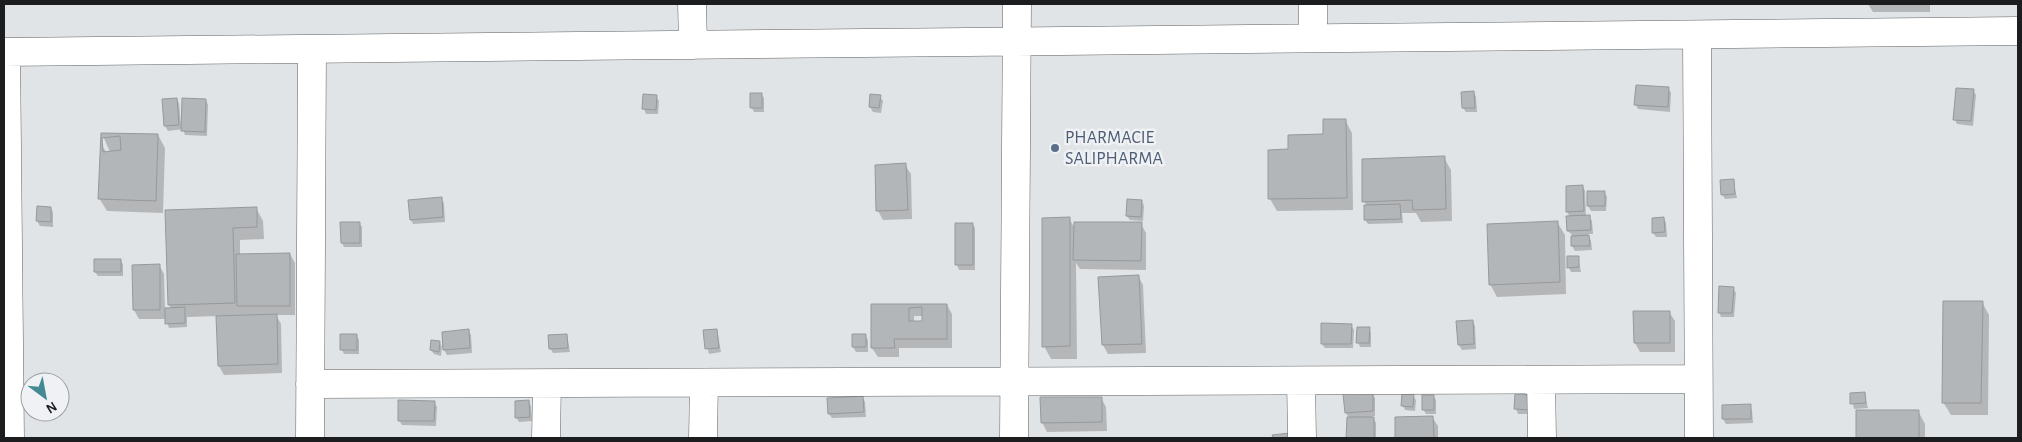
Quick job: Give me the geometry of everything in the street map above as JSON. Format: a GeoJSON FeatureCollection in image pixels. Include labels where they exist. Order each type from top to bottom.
{"type":"FeatureCollection","features":[{"type":"Feature","properties":{"kind":"street"},"geometry":{"type":"LineString","coordinates":[[692,4],[693,45]]}},
{"type":"Feature","properties":{"kind":"street"},"geometry":{"type":"LineString","coordinates":[[1014,438],[1017,4]]}},
{"type":"Feature","properties":{"kind":"street"},"geometry":{"type":"LineString","coordinates":[[1313,4],[1313,38]]}},
{"type":"Feature","properties":{"kind":"street"},"geometry":{"type":"LineString","coordinates":[[10,438],[6,304],[5,52],[2018,31]]}},
{"type":"Feature","properties":{"kind":"street"},"geometry":{"type":"LineString","coordinates":[[1697,34],[1699,438]]}},
{"type":"Feature","properties":{"kind":"street"},"geometry":{"type":"LineString","coordinates":[[310,438],[312,49]]}},
{"type":"Feature","properties":{"kind":"street"},"geometry":{"type":"LineString","coordinates":[[310,384],[1698,379]]}},
{"type":"Feature","properties":{"kind":"street"},"geometry":{"type":"LineString","coordinates":[[1541,380],[1542,438]]}},
{"type":"Feature","properties":{"kind":"street"},"geometry":{"type":"LineString","coordinates":[[1301,381],[1302,438]]}},
{"type":"Feature","properties":{"kind":"street"},"geometry":{"type":"LineString","coordinates":[[703,438],[704,383]]}},
{"type":"Feature","properties":{"kind":"street"},"geometry":{"type":"LineString","coordinates":[[546,438],[548,384]]}},
{"type":"Feature","properties":{"kind":"building"},"geometry":{"type":"Polygon","coordinates":[[[1636,85],[1669,87],[1668,107],[1634,105],[1636,85]]]}},
{"type":"Feature","properties":{"kind":"building"},"geometry":{"type":"Polygon","coordinates":[[[1956,88],[1974,89],[1971,121],[1953,120],[1956,88]]]}},
{"type":"Feature","properties":{"kind":"building"},"geometry":{"type":"Polygon","coordinates":[[[1474,91],[1475,108],[1462,108],[1461,92],[1474,91]]]}},
{"type":"Feature","properties":{"kind":"building"},"geometry":{"type":"Polygon","coordinates":[[[750,93],[762,93],[762,108],[750,108],[750,93]]]}},
{"type":"Feature","properties":{"kind":"building"},"geometry":{"type":"Polygon","coordinates":[[[643,94],[657,95],[656,110],[642,109],[643,94]]]}},
{"type":"Feature","properties":{"kind":"building"},"geometry":{"type":"Polygon","coordinates":[[[870,94],[881,95],[879,108],[869,107],[870,94]]]}},
{"type":"Feature","properties":{"kind":"building"},"geometry":{"type":"Polygon","coordinates":[[[177,98],[179,125],[164,126],[162,99],[177,98]]]}},
{"type":"Feature","properties":{"kind":"building"},"geometry":{"type":"Polygon","coordinates":[[[182,98],[206,99],[205,132],[181,131],[182,98]]]}},
{"type":"Feature","properties":{"kind":"building"},"geometry":{"type":"Polygon","coordinates":[[[1323,119],[1346,119],[1347,198],[1268,199],[1268,150],[1288,149],[1288,135],[1323,134],[1323,119]]]}},
{"type":"Feature","properties":{"kind":"building"},"geometry":{"type":"Polygon","coordinates":[[[101,133],[158,134],[156,201],[98,199],[101,133]],[[120,136],[102,138],[103,152],[121,150],[120,136]]]}},
{"type":"Feature","properties":{"kind":"building"},"geometry":{"type":"Polygon","coordinates":[[[1445,156],[1446,209],[1413,210],[1412,200],[1362,202],[1362,159],[1445,156]]]}},
{"type":"Feature","properties":{"kind":"building"},"geometry":{"type":"Polygon","coordinates":[[[906,163],[908,210],[876,211],[875,165],[906,163]]]}},
{"type":"Feature","properties":{"kind":"building"},"geometry":{"type":"Polygon","coordinates":[[[1734,179],[1735,194],[1721,195],[1720,180],[1734,179]]]}},
{"type":"Feature","properties":{"kind":"building"},"geometry":{"type":"Polygon","coordinates":[[[1583,185],[1584,211],[1566,212],[1566,186],[1583,185]]]}},
{"type":"Feature","properties":{"kind":"building"},"geometry":{"type":"Polygon","coordinates":[[[1587,191],[1605,191],[1605,206],[1587,206],[1587,191]]]}},
{"type":"Feature","properties":{"kind":"building"},"geometry":{"type":"Polygon","coordinates":[[[442,197],[443,217],[410,220],[408,200],[442,197]]]}},
{"type":"Feature","properties":{"kind":"building"},"geometry":{"type":"Polygon","coordinates":[[[1127,199],[1142,200],[1141,217],[1126,216],[1127,199]]]}},
{"type":"Feature","properties":{"kind":"building"},"geometry":{"type":"Polygon","coordinates":[[[1400,204],[1401,219],[1364,220],[1364,205],[1400,204]]]}},
{"type":"Feature","properties":{"kind":"building"},"geometry":{"type":"Polygon","coordinates":[[[37,206],[51,207],[51,222],[36,221],[37,206]]]}},
{"type":"Feature","properties":{"kind":"building"},"geometry":{"type":"Polygon","coordinates":[[[257,207],[257,227],[233,228],[235,303],[168,305],[165,210],[257,207]]]}},
{"type":"Feature","properties":{"kind":"building"},"geometry":{"type":"Polygon","coordinates":[[[1590,215],[1591,230],[1567,231],[1566,216],[1590,215]]]}},
{"type":"Feature","properties":{"kind":"building"},"geometry":{"type":"Polygon","coordinates":[[[1070,217],[1070,346],[1042,347],[1042,218],[1070,217]]]}},
{"type":"Feature","properties":{"kind":"building"},"geometry":{"type":"Polygon","coordinates":[[[1664,217],[1665,232],[1652,233],[1652,218],[1664,217]]]}},
{"type":"Feature","properties":{"kind":"building"},"geometry":{"type":"Polygon","coordinates":[[[1558,221],[1560,282],[1489,285],[1487,224],[1558,221]]]}},
{"type":"Feature","properties":{"kind":"building"},"geometry":{"type":"Polygon","coordinates":[[[340,222],[360,222],[360,243],[341,243],[340,222]]]}},
{"type":"Feature","properties":{"kind":"building"},"geometry":{"type":"Polygon","coordinates":[[[1074,222],[1142,222],[1141,261],[1073,260],[1074,222]]]}},
{"type":"Feature","properties":{"kind":"building"},"geometry":{"type":"Polygon","coordinates":[[[955,223],[973,223],[973,265],[955,265],[955,223]]]}},
{"type":"Feature","properties":{"kind":"building"},"geometry":{"type":"Polygon","coordinates":[[[1589,235],[1590,246],[1571,246],[1571,236],[1589,235]]]}},
{"type":"Feature","properties":{"kind":"building"},"geometry":{"type":"Polygon","coordinates":[[[290,253],[290,306],[237,306],[236,254],[290,253]]]}},
{"type":"Feature","properties":{"kind":"building"},"geometry":{"type":"Polygon","coordinates":[[[1567,256],[1579,256],[1579,267],[1567,268],[1567,256]]]}},
{"type":"Feature","properties":{"kind":"building"},"geometry":{"type":"Polygon","coordinates":[[[94,259],[121,259],[121,272],[94,272],[94,259]]]}},
{"type":"Feature","properties":{"kind":"building"},"geometry":{"type":"Polygon","coordinates":[[[160,264],[160,310],[133,310],[132,265],[160,264]]]}},
{"type":"Feature","properties":{"kind":"building"},"geometry":{"type":"Polygon","coordinates":[[[1139,275],[1142,344],[1102,345],[1098,277],[1139,275]]]}},
{"type":"Feature","properties":{"kind":"building"},"geometry":{"type":"Polygon","coordinates":[[[1719,286],[1734,287],[1732,313],[1718,313],[1719,286]]]}},
{"type":"Feature","properties":{"kind":"building"},"geometry":{"type":"Polygon","coordinates":[[[1943,301],[1983,301],[1981,403],[1942,403],[1943,301]]]}},
{"type":"Feature","properties":{"kind":"building"},"geometry":{"type":"Polygon","coordinates":[[[871,304],[947,304],[947,339],[894,339],[895,348],[871,348],[871,304]],[[922,307],[909,308],[909,321],[922,321],[922,307]]]}},
{"type":"Feature","properties":{"kind":"building"},"geometry":{"type":"Polygon","coordinates":[[[185,307],[185,323],[165,324],[165,308],[185,307]]]}},
{"type":"Feature","properties":{"kind":"building"},"geometry":{"type":"Polygon","coordinates":[[[1633,311],[1670,311],[1670,343],[1634,343],[1633,311]]]}},
{"type":"Feature","properties":{"kind":"building"},"geometry":{"type":"Polygon","coordinates":[[[277,314],[278,364],[218,366],[216,316],[277,314]]]}},
{"type":"Feature","properties":{"kind":"building"},"geometry":{"type":"Polygon","coordinates":[[[1473,320],[1474,344],[1458,345],[1456,321],[1473,320]]]}},
{"type":"Feature","properties":{"kind":"building"},"geometry":{"type":"Polygon","coordinates":[[[1321,323],[1352,324],[1351,344],[1321,344],[1321,323]]]}},
{"type":"Feature","properties":{"kind":"building"},"geometry":{"type":"Polygon","coordinates":[[[1357,327],[1370,327],[1369,343],[1356,343],[1357,327]]]}},
{"type":"Feature","properties":{"kind":"building"},"geometry":{"type":"Polygon","coordinates":[[[469,329],[470,348],[443,350],[442,332],[469,329]]]}},
{"type":"Feature","properties":{"kind":"building"},"geometry":{"type":"Polygon","coordinates":[[[717,329],[719,348],[705,349],[703,330],[717,329]]]}},
{"type":"Feature","properties":{"kind":"building"},"geometry":{"type":"Polygon","coordinates":[[[340,334],[357,334],[357,350],[340,350],[340,334]]]}},
{"type":"Feature","properties":{"kind":"building"},"geometry":{"type":"Polygon","coordinates":[[[567,334],[568,348],[549,349],[548,335],[567,334]]]}},
{"type":"Feature","properties":{"kind":"building"},"geometry":{"type":"Polygon","coordinates":[[[852,334],[866,334],[866,347],[852,347],[852,334]]]}},
{"type":"Feature","properties":{"kind":"building"},"geometry":{"type":"Polygon","coordinates":[[[431,340],[440,341],[439,352],[430,350],[431,340]]]}},
{"type":"Feature","properties":{"kind":"building"},"geometry":{"type":"Polygon","coordinates":[[[1373,392],[1373,411],[1345,413],[1343,394],[1373,392]]]}},
{"type":"Feature","properties":{"kind":"building"},"geometry":{"type":"Polygon","coordinates":[[[1865,392],[1866,403],[1850,404],[1850,393],[1865,392]]]}},
{"type":"Feature","properties":{"kind":"building"},"geometry":{"type":"Polygon","coordinates":[[[1402,394],[1414,394],[1413,407],[1401,406],[1402,394]]]}},
{"type":"Feature","properties":{"kind":"building"},"geometry":{"type":"Polygon","coordinates":[[[1515,394],[1531,395],[1530,410],[1514,409],[1515,394]]]}},
{"type":"Feature","properties":{"kind":"building"},"geometry":{"type":"Polygon","coordinates":[[[1422,395],[1434,395],[1434,410],[1422,410],[1422,395]]]}},
{"type":"Feature","properties":{"kind":"building"},"geometry":{"type":"Polygon","coordinates":[[[863,396],[864,412],[828,414],[827,398],[863,396]]]}},
{"type":"Feature","properties":{"kind":"building"},"geometry":{"type":"Polygon","coordinates":[[[1040,397],[1102,397],[1102,422],[1041,423],[1040,397]]]}},
{"type":"Feature","properties":{"kind":"building"},"geometry":{"type":"Polygon","coordinates":[[[398,400],[435,401],[434,421],[398,421],[398,400]]]}},
{"type":"Feature","properties":{"kind":"building"},"geometry":{"type":"Polygon","coordinates":[[[529,400],[530,417],[515,418],[515,401],[529,400]]]}},
{"type":"Feature","properties":{"kind":"building"},"geometry":{"type":"Polygon","coordinates":[[[1751,404],[1751,419],[1722,419],[1722,405],[1751,404]]]}},
{"type":"Feature","properties":{"kind":"building"},"geometry":{"type":"Polygon","coordinates":[[[1856,410],[1919,410],[1919,438],[1856,438],[1856,410]]]}},
{"type":"Feature","properties":{"kind":"building"},"geometry":{"type":"Polygon","coordinates":[[[1433,416],[1434,438],[1395,438],[1395,417],[1433,416]]]}},
{"type":"Feature","properties":{"kind":"building"},"geometry":{"type":"Polygon","coordinates":[[[1347,417],[1374,417],[1374,438],[1346,438],[1347,417]]]}},
{"type":"Feature","properties":{"kind":"building"},"geometry":{"type":"Polygon","coordinates":[[[1290,433],[1290,438],[1273,438],[1272,435],[1290,433]]]}},
{"type":"Feature","properties":{"kind":"place","name":"PHARMACIE SALIPHARMA"},"geometry":{"type":"Point","coordinates":[1055,148]}}]}
